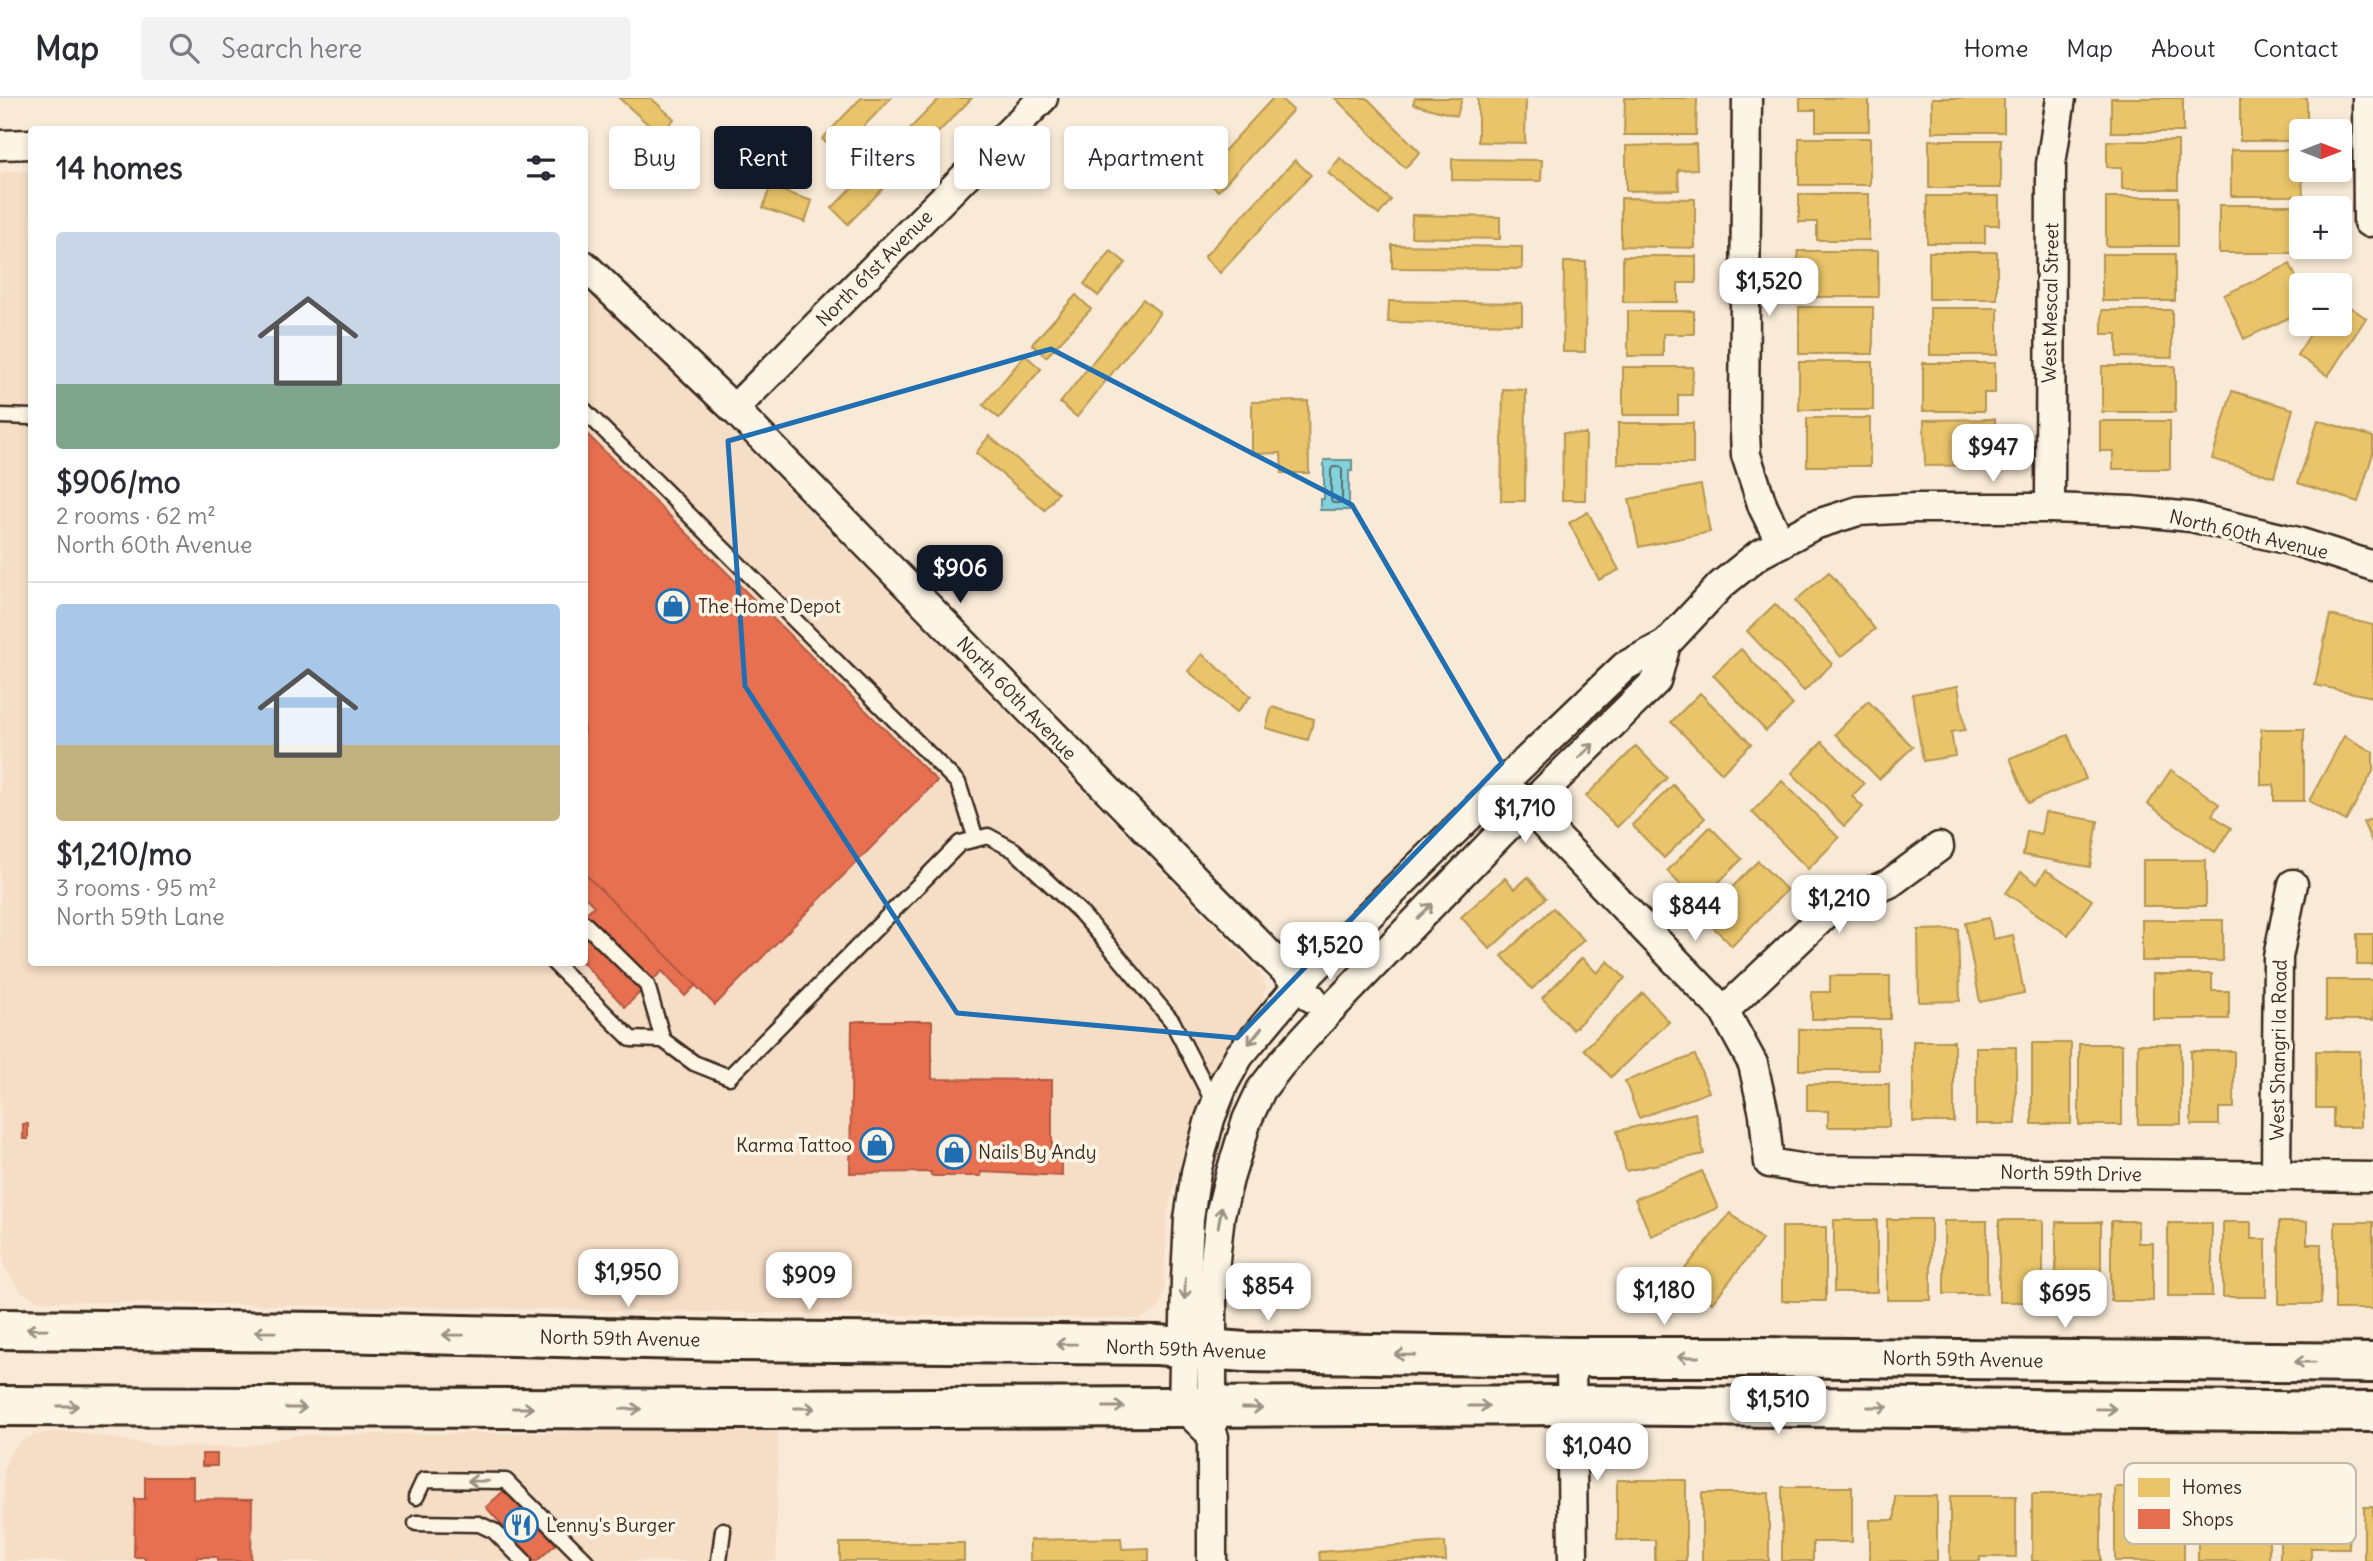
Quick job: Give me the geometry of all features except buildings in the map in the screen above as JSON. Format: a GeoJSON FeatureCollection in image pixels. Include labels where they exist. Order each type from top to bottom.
{"type":"FeatureCollection","features":[{"type":"Feature","properties":{"kind":"main road","name":"North 59th Avenue"},"geometry":{"type":"LineString","coordinates":[[0,1329],[1198,1348],[1295,1353],[1571,1357],[2373,1363]]}},
{"type":"Feature","properties":{"kind":"main road"},"geometry":{"type":"LineString","coordinates":[[0,1406],[670,1409],[1204,1417],[1572,1405],[2373,1412]]}},
{"type":"Feature","properties":{"kind":"street","name":"North 61st Avenue"},"geometry":{"type":"LineString","coordinates":[[734,409],[1043,98]]}},
{"type":"Feature","properties":{"kind":"street"},"geometry":{"type":"LineString","coordinates":[[1747,98],[1744,410],[1746,456],[1763,507],[1781,543]]}},
{"type":"Feature","properties":{"kind":"street","name":"West Mescal Street"},"geometry":{"type":"LineString","coordinates":[[2050,508],[2051,164],[2061,98]]}},
{"type":"Feature","properties":{"kind":"street"},"geometry":{"type":"LineString","coordinates":[[2367,98],[2368,222]]}},
{"type":"Feature","properties":{"kind":"street"},"geometry":{"type":"LineString","coordinates":[[0,145],[28,144]]}},
{"type":"Feature","properties":{"kind":"street","name":"North 60th Avenue"},"geometry":{"type":"LineString","coordinates":[[588,269],[734,409],[1326,1013],[1656,681],[1666,645]]}},
{"type":"Feature","properties":{"kind":"street","name":"North 60th Avenue"},"geometry":{"type":"LineString","coordinates":[[1299,984],[1625,666],[1666,645],[1721,585],[1758,555],[1814,525],[1858,511],[1915,508],[2132,511],[2190,517],[2298,542],[2373,566]]}},
{"type":"Feature","properties":{"kind":"street"},"geometry":{"type":"LineString","coordinates":[[1505,781],[1527,809],[1701,984],[1724,1011],[1831,909],[1890,883],[1939,847]]}},
{"type":"Feature","properties":{"kind":"street","name":"West Shangri la Road"},"geometry":{"type":"LineString","coordinates":[[2276,1176],[2278,957],[2294,884]]}},
{"type":"Feature","properties":{"kind":"street"},"geometry":{"type":"LineString","coordinates":[[1212,1561],[1189,1219],[1196,1172],[1224,1083],[1239,1056],[1299,984]]}},
{"type":"Feature","properties":{"kind":"street","name":"North 59th Drive"},"geometry":{"type":"LineString","coordinates":[[1724,1011],[1753,1064],[1764,1114],[1769,1163],[1812,1170],[2373,1177]]}},
{"type":"Feature","properties":{"kind":"street"},"geometry":{"type":"LineString","coordinates":[[1198,1348],[1212,1288],[1228,1179],[1247,1120],[1261,1090],[1326,1013]]}},
{"type":"Feature","properties":{"kind":"street"},"geometry":{"type":"LineString","coordinates":[[1571,1357],[1573,1561]]}},
{"type":"Feature","properties":{"kind":"lane"},"geometry":{"type":"LineString","coordinates":[[588,415],[958,783],[976,839]]}},
{"type":"Feature","properties":{"kind":"lane"},"geometry":{"type":"LineString","coordinates":[[0,416],[28,416]]}},
{"type":"Feature","properties":{"kind":"lane"},"geometry":{"type":"LineString","coordinates":[[557,966],[631,1039],[663,1040],[694,1063],[729,1077],[960,843],[988,836],[1014,850],[1079,911],[1172,1021],[1215,1105]]}},
{"type":"Feature","properties":{"kind":"lane"},"geometry":{"type":"LineString","coordinates":[[588,927],[647,985],[663,1040]]}},
{"type":"Feature","properties":{"kind":"lane"},"geometry":{"type":"LineString","coordinates":[[416,1497],[424,1480],[506,1481],[586,1561]]}},
{"type":"Feature","properties":{"kind":"lane"},"geometry":{"type":"LineString","coordinates":[[416,1523],[479,1524],[494,1531],[524,1561]]}},
{"type":"Feature","properties":{"kind":"lane"},"geometry":{"type":"LineString","coordinates":[[719,1561],[723,1530]]}},
{"type":"Feature","properties":{"kind":"highlighted area"},"geometry":{"type":"Polygon","coordinates":[[[1051,349],[1352,505],[1502,763],[1237,1038],[957,1013],[745,686],[728,441],[1051,349]]]}},
{"type":"Feature","properties":{"kind":"shaded area"},"geometry":{"type":"Polygon","coordinates":[[[8,171],[28,172],[28,966],[588,966],[588,286],[1258,971],[1266,986],[1260,1009],[1216,1071],[1182,1154],[1167,1216],[1164,1291],[1159,1310],[1140,1319],[39,1301],[20,1291],[4,1266],[0,1099],[0,174],[8,171]]]}},
{"type":"Feature","properties":{"kind":"shaded area"},"geometry":{"type":"Polygon","coordinates":[[[778,1430],[776,1561],[3,1561],[4,1470],[10,1453],[20,1442],[34,1435],[51,1432],[75,1432],[159,1446],[241,1447],[296,1435],[778,1430]]]}},
{"type":"Feature","properties":{"kind":"water"},"geometry":{"type":"Polygon","coordinates":[[[1324,460],[1352,460],[1352,471],[1349,471],[1349,510],[1320,510],[1320,499],[1324,499],[1324,460]]]}},
{"type":"Feature","properties":{"kind":"place","name":"The Home Depot"},"geometry":{"type":"Point","coordinates":[673,606]}},
{"type":"Feature","properties":{"kind":"place","name":"Karma Tattoo"},"geometry":{"type":"Point","coordinates":[877,1145]}},
{"type":"Feature","properties":{"kind":"place","name":"Nails By Andy"},"geometry":{"type":"Point","coordinates":[954,1152]}},
{"type":"Feature","properties":{"kind":"place","name":"Lenny's Burger"},"geometry":{"type":"Point","coordinates":[521,1525]}}]}
